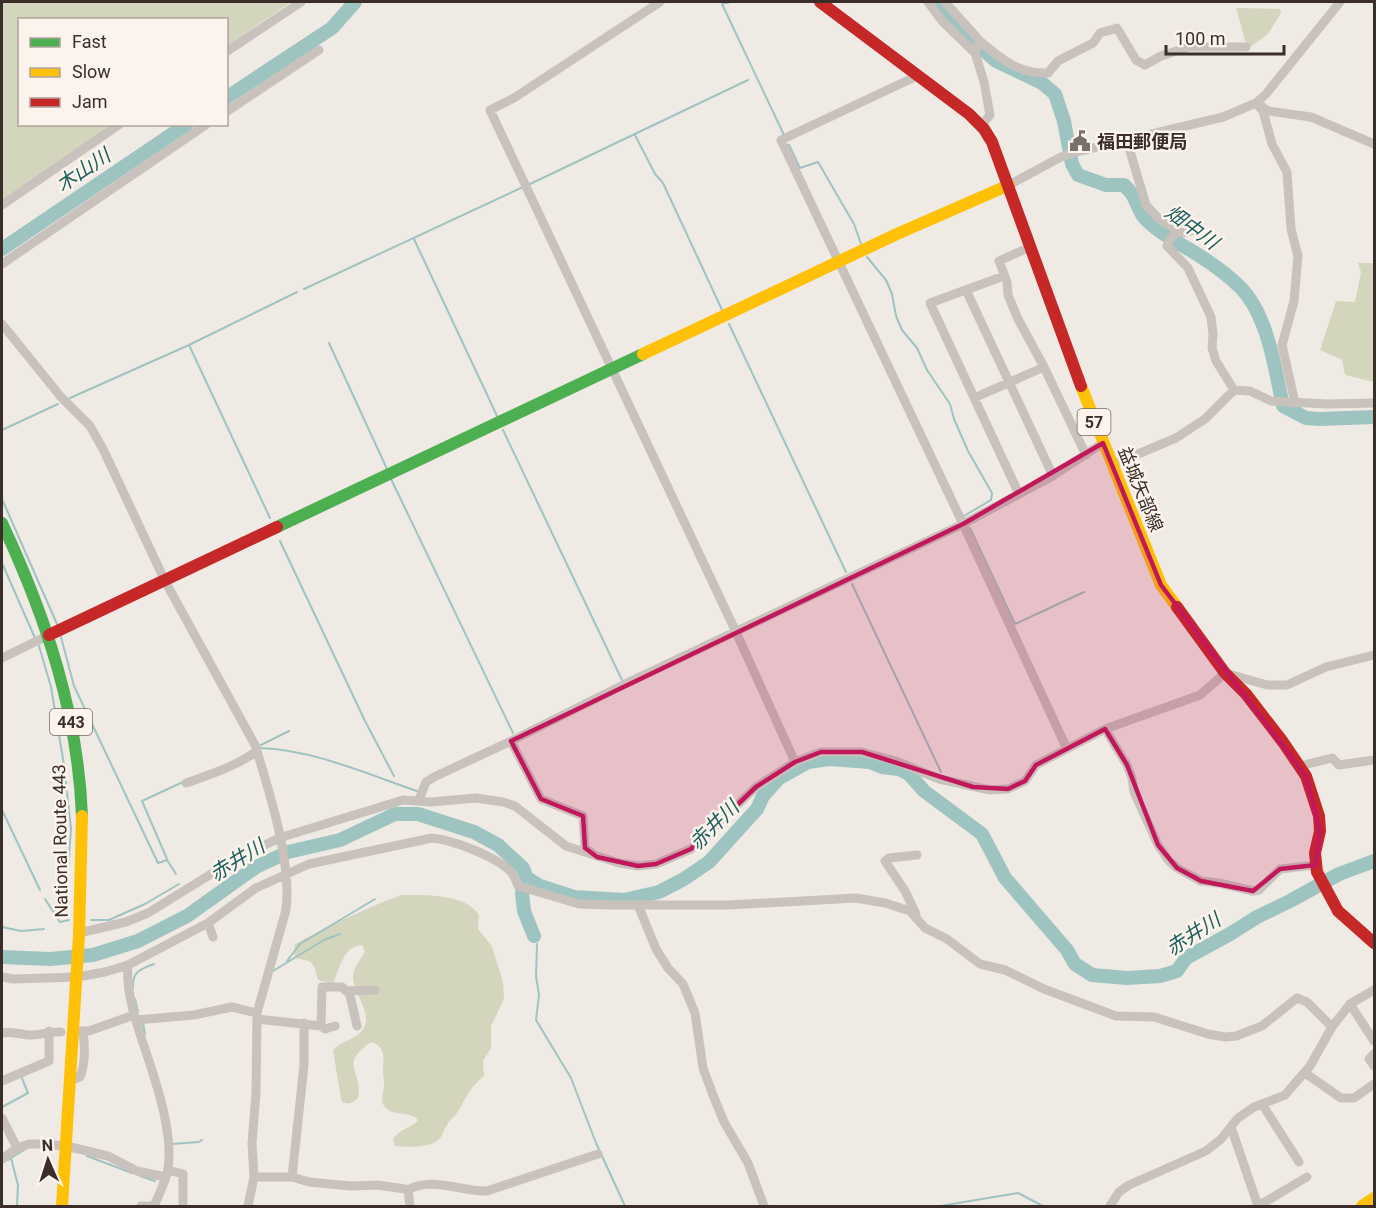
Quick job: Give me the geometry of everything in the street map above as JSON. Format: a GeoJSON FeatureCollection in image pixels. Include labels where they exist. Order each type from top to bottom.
{"type":"FeatureCollection","features":[{"type":"Feature","properties":{"kind":"main road","name":"益城矢部線"},"geometry":{"type":"LineString","coordinates":[[820,2],[969,114],[992,142],[1071,363],[1161,585],[1225,673],[1246,694],[1306,776],[1319,816],[1320,831],[1315,854],[1318,871]]}},
{"type":"Feature","properties":{"kind":"main road"},"geometry":{"type":"LineString","coordinates":[[49,635],[839,261],[1009,185]]}},
{"type":"Feature","properties":{"kind":"main road","name":"National Route 443"},"geometry":{"type":"LineString","coordinates":[[2,523],[49,635],[63,683],[78,756],[83,873],[62,1206]]}},
{"type":"Feature","properties":{"kind":"main road"},"geometry":{"type":"LineString","coordinates":[[1318,871],[1338,911],[1374,943]]}},
{"type":"Feature","properties":{"kind":"main road"},"geometry":{"type":"LineString","coordinates":[[1362,1206],[1374,1198]]}},
{"type":"Feature","properties":{"kind":"street"},"geometry":{"type":"LineString","coordinates":[[228,51],[301,2]]}},
{"type":"Feature","properties":{"kind":"street"},"geometry":{"type":"LineString","coordinates":[[660,2],[523,92],[490,110],[795,762]]}},
{"type":"Feature","properties":{"kind":"street"},"geometry":{"type":"LineString","coordinates":[[928,2],[943,22],[977,47],[1013,66],[1036,73],[1048,73],[1058,61],[1093,43],[1100,33],[1118,28],[1136,60],[1145,65],[1161,56],[1189,47],[1246,47]]}},
{"type":"Feature","properties":{"kind":"street"},"geometry":{"type":"LineString","coordinates":[[945,2],[977,47],[990,115],[981,126]]}},
{"type":"Feature","properties":{"kind":"street"},"geometry":{"type":"LineString","coordinates":[[1009,185],[1061,157],[1076,152],[1223,117],[1256,103],[1340,2]]}},
{"type":"Feature","properties":{"kind":"street"},"geometry":{"type":"LineString","coordinates":[[228,111],[319,50]]}},
{"type":"Feature","properties":{"kind":"street"},"geometry":{"type":"LineString","coordinates":[[917,76],[781,140],[1067,749]]}},
{"type":"Feature","properties":{"kind":"street"},"geometry":{"type":"LineString","coordinates":[[1256,103],[1268,111],[1311,117],[1374,144]]}},
{"type":"Feature","properties":{"kind":"street"},"geometry":{"type":"LineString","coordinates":[[1256,103],[1263,111],[1272,144],[1287,172],[1291,229],[1298,256],[1294,300],[1282,345],[1293,403]]}},
{"type":"Feature","properties":{"kind":"street"},"geometry":{"type":"LineString","coordinates":[[2,206],[117,126]]}},
{"type":"Feature","properties":{"kind":"street"},"geometry":{"type":"LineString","coordinates":[[2,264],[204,126]]}},
{"type":"Feature","properties":{"kind":"street"},"geometry":{"type":"LineString","coordinates":[[1127,141],[1146,205],[1173,235]]}},
{"type":"Feature","properties":{"kind":"street"},"geometry":{"type":"LineString","coordinates":[[1199,229],[1173,235],[1167,246],[1188,268],[1211,317],[1214,355],[1234,390]]}},
{"type":"Feature","properties":{"kind":"street"},"geometry":{"type":"LineString","coordinates":[[1030,247],[999,261],[1007,282],[1008,295],[1086,455]]}},
{"type":"Feature","properties":{"kind":"street"},"geometry":{"type":"LineString","coordinates":[[1004,276],[930,303],[1019,494]]}},
{"type":"Feature","properties":{"kind":"street"},"geometry":{"type":"LineString","coordinates":[[966,290],[1053,476]]}},
{"type":"Feature","properties":{"kind":"street"},"geometry":{"type":"LineString","coordinates":[[2,324],[62,397],[90,426],[104,449],[165,581],[257,751],[264,771],[280,841],[288,897],[257,1016],[256,1093],[252,1143],[254,1177],[248,1206]]}},
{"type":"Feature","properties":{"kind":"street"},"geometry":{"type":"LineString","coordinates":[[974,398],[1044,367]]}},
{"type":"Feature","properties":{"kind":"street"},"geometry":{"type":"LineString","coordinates":[[1112,465],[1176,438],[1205,419],[1234,390],[1250,391],[1277,402],[1374,403]]}},
{"type":"Feature","properties":{"kind":"street"},"geometry":{"type":"LineString","coordinates":[[419,801],[426,782],[627,683],[963,524],[1053,476],[1103,443]]}},
{"type":"Feature","properties":{"kind":"street"},"geometry":{"type":"LineString","coordinates":[[2,657],[49,635]]}},
{"type":"Feature","properties":{"kind":"street"},"geometry":{"type":"LineString","coordinates":[[79,933],[126,922],[148,913],[229,863],[316,826],[403,800],[448,801],[476,798],[503,802],[515,806],[566,846],[597,857],[638,866],[656,864],[682,854],[702,840],[756,787],[795,762],[821,752],[862,752],[896,761],[939,779],[990,790],[1008,789],[1025,781],[1036,765],[1105,729],[1200,695],[1225,673],[1267,685],[1287,685],[1326,667],[1374,655]]}},
{"type":"Feature","properties":{"kind":"street"},"geometry":{"type":"LineString","coordinates":[[1105,729],[1127,765],[1134,792],[1158,845],[1168,861],[1177,868],[1201,881],[1253,891],[1259,890],[1280,869],[1318,871]]}},
{"type":"Feature","properties":{"kind":"street"},"geometry":{"type":"LineString","coordinates":[[511,741],[541,799],[583,816],[585,848],[597,857]]}},
{"type":"Feature","properties":{"kind":"street"},"geometry":{"type":"LineString","coordinates":[[186,783],[223,770],[247,759],[257,751]]}},
{"type":"Feature","properties":{"kind":"street"},"geometry":{"type":"LineString","coordinates":[[1300,766],[1332,758],[1339,765],[1374,759]]}},
{"type":"Feature","properties":{"kind":"street"},"geometry":{"type":"LineString","coordinates":[[2,977],[24,979],[77,977],[128,965],[208,923],[256,888],[285,872],[309,864],[432,838],[443,839],[503,865],[513,874],[518,886],[579,904],[729,905],[856,898],[885,903],[910,911],[919,919]]}},
{"type":"Feature","properties":{"kind":"street"},"geometry":{"type":"LineString","coordinates":[[917,855],[889,858],[885,861],[905,891],[920,924],[948,939],[980,964],[1005,970],[1116,1016],[1154,1017],[1208,1034],[1236,1036],[1262,1026],[1297,998],[1307,1002],[1332,1027]]}},
{"type":"Feature","properties":{"kind":"street"},"geometry":{"type":"LineString","coordinates":[[638,904],[656,949],[668,968],[683,984],[695,1013],[703,1068],[724,1122],[748,1163],[764,1206]]}},
{"type":"Feature","properties":{"kind":"street"},"geometry":{"type":"LineString","coordinates":[[208,923],[213,937]]}},
{"type":"Feature","properties":{"kind":"street"},"geometry":{"type":"LineString","coordinates":[[128,965],[127,976],[135,1018],[156,1083],[168,1144],[167,1173],[154,1206],[141,1206]]}},
{"type":"Feature","properties":{"kind":"street"},"geometry":{"type":"LineString","coordinates":[[321,1026],[322,987],[342,987],[346,991],[375,990]]}},
{"type":"Feature","properties":{"kind":"street"},"geometry":{"type":"LineString","coordinates":[[1110,1206],[1119,1192],[1129,1185],[1206,1151],[1221,1139],[1238,1118],[1262,1104],[1285,1095],[1305,1073],[1332,1027],[1350,1004],[1374,990]]}},
{"type":"Feature","properties":{"kind":"street"},"geometry":{"type":"LineString","coordinates":[[349,991],[357,1026]]}},
{"type":"Feature","properties":{"kind":"street"},"geometry":{"type":"LineString","coordinates":[[1350,1004],[1374,1041]]}},
{"type":"Feature","properties":{"kind":"street"},"geometry":{"type":"LineString","coordinates":[[71,1080],[80,1077],[83,1070],[85,1044],[81,1031],[89,1031],[135,1018],[194,1015],[232,1006],[257,1016],[321,1026],[325,1029],[335,1026]]}},
{"type":"Feature","properties":{"kind":"street"},"geometry":{"type":"LineString","coordinates":[[292,1177],[304,1065],[304,1023]]}},
{"type":"Feature","properties":{"kind":"street"},"geometry":{"type":"LineString","coordinates":[[2,1033],[12,1031],[31,1035],[49,1031],[61,1032]]}},
{"type":"Feature","properties":{"kind":"street"},"geometry":{"type":"LineString","coordinates":[[2,1081],[49,1061],[49,1031]]}},
{"type":"Feature","properties":{"kind":"street"},"geometry":{"type":"LineString","coordinates":[[1374,1054],[1369,1059],[1374,1066]]}},
{"type":"Feature","properties":{"kind":"street"},"geometry":{"type":"LineString","coordinates":[[1305,1073],[1341,1098],[1354,1098],[1374,1084]]}},
{"type":"Feature","properties":{"kind":"street"},"geometry":{"type":"LineString","coordinates":[[1262,1104],[1299,1162]]}},
{"type":"Feature","properties":{"kind":"street"},"geometry":{"type":"LineString","coordinates":[[2,1118],[17,1148]]}},
{"type":"Feature","properties":{"kind":"street"},"geometry":{"type":"LineString","coordinates":[[1230,1127],[1258,1206],[1306,1177]]}},
{"type":"Feature","properties":{"kind":"street"},"geometry":{"type":"LineString","coordinates":[[2,1159],[17,1148],[42,1144],[66,1146],[108,1156],[137,1171],[183,1174],[183,1206]]}},
{"type":"Feature","properties":{"kind":"street"},"geometry":{"type":"LineString","coordinates":[[254,1177],[292,1177],[309,1182],[351,1186],[377,1185],[408,1190],[412,1187],[426,1185],[487,1191],[598,1154]]}},
{"type":"Feature","properties":{"kind":"street"},"geometry":{"type":"LineString","coordinates":[[408,1190],[410,1206]]}},
{"type":"Feature","properties":{"kind":"highlighted area"},"geometry":{"type":"Polygon","coordinates":[[[1103,443],[1161,585],[1306,776],[1320,831],[1316,865],[1280,869],[1253,891],[1201,881],[1177,868],[1158,845],[1127,765],[1105,729],[1036,765],[1025,781],[1008,789],[973,787],[862,752],[821,752],[795,762],[756,787],[691,849],[656,864],[638,866],[597,857],[585,848],[583,816],[541,799],[511,741],[963,524],[1103,443]]]}},
{"type":"Feature","properties":{"kind":"green space"},"geometry":{"type":"Polygon","coordinates":[[[2,2],[291,2],[228,45],[228,18],[18,18],[18,126],[112,126],[2,201],[2,2]]]}},
{"type":"Feature","properties":{"kind":"green space"},"geometry":{"type":"Polygon","coordinates":[[[1236,8],[1280,9],[1281,13],[1268,34],[1250,47],[1246,44],[1236,8]]]}},
{"type":"Feature","properties":{"kind":"green space"},"geometry":{"type":"Polygon","coordinates":[[[1358,263],[1374,263],[1374,382],[1345,375],[1342,360],[1320,350],[1336,301],[1355,302],[1361,272],[1358,263]]]}},
{"type":"Feature","properties":{"kind":"green space"},"geometry":{"type":"Polygon","coordinates":[[[401,895],[444,897],[473,908],[479,915],[478,929],[492,946],[503,982],[504,999],[491,1026],[491,1048],[483,1061],[484,1076],[469,1092],[439,1139],[428,1145],[417,1146],[395,1146],[393,1139],[396,1135],[418,1120],[410,1115],[391,1111],[384,1106],[382,1099],[383,1054],[376,1044],[371,1042],[355,1057],[354,1068],[358,1080],[358,1098],[349,1103],[342,1102],[341,1099],[333,1050],[357,1036],[366,1023],[353,976],[365,951],[362,945],[346,954],[333,984],[318,980],[314,966],[309,961],[295,958],[294,951],[295,944],[308,937],[401,895]]]}},
{"type":"Feature","properties":{"kind":"waterway","name":"木山川"},"geometry":{"type":"LineString","coordinates":[[228,97],[332,28],[355,2]]}},
{"type":"Feature","properties":{"kind":"waterway"},"geometry":{"type":"LineString","coordinates":[[731,2],[722,4],[784,135]]}},
{"type":"Feature","properties":{"kind":"waterway","name":"畑中川"},"geometry":{"type":"LineString","coordinates":[[933,2],[996,61],[1042,83],[1055,94],[1064,121],[1072,164],[1078,175],[1106,185],[1124,185],[1148,222],[1216,267],[1240,287],[1250,299],[1264,327],[1283,406],[1306,418],[1374,417]]}},
{"type":"Feature","properties":{"kind":"waterway"},"geometry":{"type":"LineString","coordinates":[[528,185],[748,80]]}},
{"type":"Feature","properties":{"kind":"waterway","name":"木山川"},"geometry":{"type":"LineString","coordinates":[[2,249],[184,126]]}},
{"type":"Feature","properties":{"kind":"waterway"},"geometry":{"type":"LineString","coordinates":[[635,135],[655,174],[663,183],[723,312]]}},
{"type":"Feature","properties":{"kind":"waterway"},"geometry":{"type":"LineString","coordinates":[[789,145],[800,168],[818,162],[854,224],[861,244]]}},
{"type":"Feature","properties":{"kind":"waterway"},"geometry":{"type":"LineString","coordinates":[[304,289],[523,187]]}},
{"type":"Feature","properties":{"kind":"waterway"},"geometry":{"type":"LineString","coordinates":[[414,239],[498,418]]}},
{"type":"Feature","properties":{"kind":"waterway"},"geometry":{"type":"LineString","coordinates":[[867,257],[886,280],[902,330],[917,348],[927,370],[950,404],[968,451],[992,493],[991,500],[964,516]]}},
{"type":"Feature","properties":{"kind":"waterway"},"geometry":{"type":"LineString","coordinates":[[70,398],[189,345],[297,292]]}},
{"type":"Feature","properties":{"kind":"waterway"},"geometry":{"type":"LineString","coordinates":[[729,324],[846,572]]}},
{"type":"Feature","properties":{"kind":"waterway"},"geometry":{"type":"LineString","coordinates":[[329,343],[387,469]]}},
{"type":"Feature","properties":{"kind":"waterway"},"geometry":{"type":"LineString","coordinates":[[189,345],[270,518]]}},
{"type":"Feature","properties":{"kind":"waterway"},"geometry":{"type":"LineString","coordinates":[[2,430],[58,404]]}},
{"type":"Feature","properties":{"kind":"waterway"},"geometry":{"type":"LineString","coordinates":[[503,430],[622,680]]}},
{"type":"Feature","properties":{"kind":"waterway"},"geometry":{"type":"LineString","coordinates":[[391,479],[513,733]]}},
{"type":"Feature","properties":{"kind":"waterway"},"geometry":{"type":"LineString","coordinates":[[2,499],[57,624]]}},
{"type":"Feature","properties":{"kind":"waterway"},"geometry":{"type":"LineString","coordinates":[[970,528],[1015,624],[1084,592]]}},
{"type":"Feature","properties":{"kind":"waterway"},"geometry":{"type":"LineString","coordinates":[[280,541],[365,721],[394,776]]}},
{"type":"Feature","properties":{"kind":"waterway"},"geometry":{"type":"LineString","coordinates":[[2,563],[35,638]]}},
{"type":"Feature","properties":{"kind":"waterway"},"geometry":{"type":"LineString","coordinates":[[852,584],[941,772]]}},
{"type":"Feature","properties":{"kind":"waterway"},"geometry":{"type":"LineString","coordinates":[[61,637],[74,686],[158,863],[167,860],[176,874]]}},
{"type":"Feature","properties":{"kind":"waterway"},"geometry":{"type":"LineString","coordinates":[[39,646],[51,687],[64,765],[71,829],[65,907]]}},
{"type":"Feature","properties":{"kind":"waterway"},"geometry":{"type":"LineString","coordinates":[[261,745],[289,731]]}},
{"type":"Feature","properties":{"kind":"waterway"},"geometry":{"type":"LineString","coordinates":[[260,748],[320,758],[417,791]]}},
{"type":"Feature","properties":{"kind":"waterway","name":"赤井川"},"geometry":{"type":"LineString","coordinates":[[2,957],[50,959],[93,955],[138,941],[187,916],[256,867],[288,852],[340,840],[395,814],[418,814],[474,832],[498,845],[523,868],[527,878],[540,886],[574,897],[624,900],[659,892],[709,862],[757,809],[763,796],[778,779],[808,762],[829,759],[870,762],[882,767],[899,769],[909,774],[924,791],[982,834],[1005,878],[1067,950],[1075,964],[1092,975],[1127,978],[1160,976],[1177,971],[1186,958],[1257,917],[1339,874],[1374,861]]}},
{"type":"Feature","properties":{"kind":"waterway"},"geometry":{"type":"LineString","coordinates":[[167,859],[142,801],[183,782]]}},
{"type":"Feature","properties":{"kind":"waterway"},"geometry":{"type":"LineString","coordinates":[[2,810],[40,890]]}},
{"type":"Feature","properties":{"kind":"waterway"},"geometry":{"type":"LineString","coordinates":[[91,920],[109,920],[145,904],[179,884]]}},
{"type":"Feature","properties":{"kind":"waterway"},"geometry":{"type":"LineString","coordinates":[[522,893],[524,911],[534,936]]}},
{"type":"Feature","properties":{"kind":"waterway"},"geometry":{"type":"LineString","coordinates":[[45,899],[60,922],[69,920]]}},
{"type":"Feature","properties":{"kind":"waterway"},"geometry":{"type":"LineString","coordinates":[[287,961],[300,944],[375,899]]}},
{"type":"Feature","properties":{"kind":"waterway"},"geometry":{"type":"LineString","coordinates":[[2,927],[21,931],[44,929]]}},
{"type":"Feature","properties":{"kind":"waterway"},"geometry":{"type":"LineString","coordinates":[[273,971],[324,940],[340,934]]}},
{"type":"Feature","properties":{"kind":"waterway"},"geometry":{"type":"LineString","coordinates":[[537,944],[536,976],[539,995],[536,1020],[571,1078],[596,1143],[625,1206]]}},
{"type":"Feature","properties":{"kind":"waterway"},"geometry":{"type":"LineString","coordinates":[[133,988],[134,978],[138,972],[154,964]]}},
{"type":"Feature","properties":{"kind":"waterway"},"geometry":{"type":"LineString","coordinates":[[135,999],[138,1011]]}},
{"type":"Feature","properties":{"kind":"waterway"},"geometry":{"type":"LineString","coordinates":[[143,1023],[145,1034]]}},
{"type":"Feature","properties":{"kind":"waterway"},"geometry":{"type":"LineString","coordinates":[[2,1107],[28,1093],[21,1076]]}},
{"type":"Feature","properties":{"kind":"waterway"},"geometry":{"type":"LineString","coordinates":[[171,1144],[202,1140]]}},
{"type":"Feature","properties":{"kind":"waterway"},"geometry":{"type":"LineString","coordinates":[[8,1160],[24,1150]]}},
{"type":"Feature","properties":{"kind":"waterway"},"geometry":{"type":"LineString","coordinates":[[87,1156],[132,1173]]}},
{"type":"Feature","properties":{"kind":"waterway"},"geometry":{"type":"LineString","coordinates":[[11,1158],[18,1185],[17,1206]]}},
{"type":"Feature","properties":{"kind":"waterway"},"geometry":{"type":"LineString","coordinates":[[140,1176],[155,1181]]}},
{"type":"Feature","properties":{"kind":"waterway"},"geometry":{"type":"LineString","coordinates":[[940,1206],[1018,1193],[1043,1206]]}},
{"type":"Feature","properties":{"kind":"traffic: fast"},"geometry":{"type":"LineString","coordinates":[[277,527],[643,354]]}},
{"type":"Feature","properties":{"kind":"traffic: fast"},"geometry":{"type":"LineString","coordinates":[[2,523],[46,630],[57,666],[74,740],[82,816]]}},
{"type":"Feature","properties":{"kind":"traffic: slow"},"geometry":{"type":"LineString","coordinates":[[643,354],[897,234],[1009,185]]}},
{"type":"Feature","properties":{"kind":"traffic: slow"},"geometry":{"type":"LineString","coordinates":[[1081,386],[1161,585],[1177,607]]}},
{"type":"Feature","properties":{"kind":"traffic: slow"},"geometry":{"type":"LineString","coordinates":[[62,1206],[79,935],[82,816]]}},
{"type":"Feature","properties":{"kind":"traffic: slow"},"geometry":{"type":"LineString","coordinates":[[1362,1206],[1374,1198]]}},
{"type":"Feature","properties":{"kind":"traffic: jam"},"geometry":{"type":"LineString","coordinates":[[820,2],[969,114],[984,129],[992,142],[1081,386]]}},
{"type":"Feature","properties":{"kind":"traffic: jam"},"geometry":{"type":"LineString","coordinates":[[49,635],[277,527]]}},
{"type":"Feature","properties":{"kind":"traffic: jam"},"geometry":{"type":"LineString","coordinates":[[1177,607],[1225,673],[1246,694],[1283,742],[1306,776],[1319,816],[1320,831],[1315,853],[1317,872],[1338,911],[1374,943]]}},
{"type":"Feature","properties":{"kind":"place","name":"福田郵便局"},"geometry":{"type":"Point","coordinates":[1080,141]}}]}
